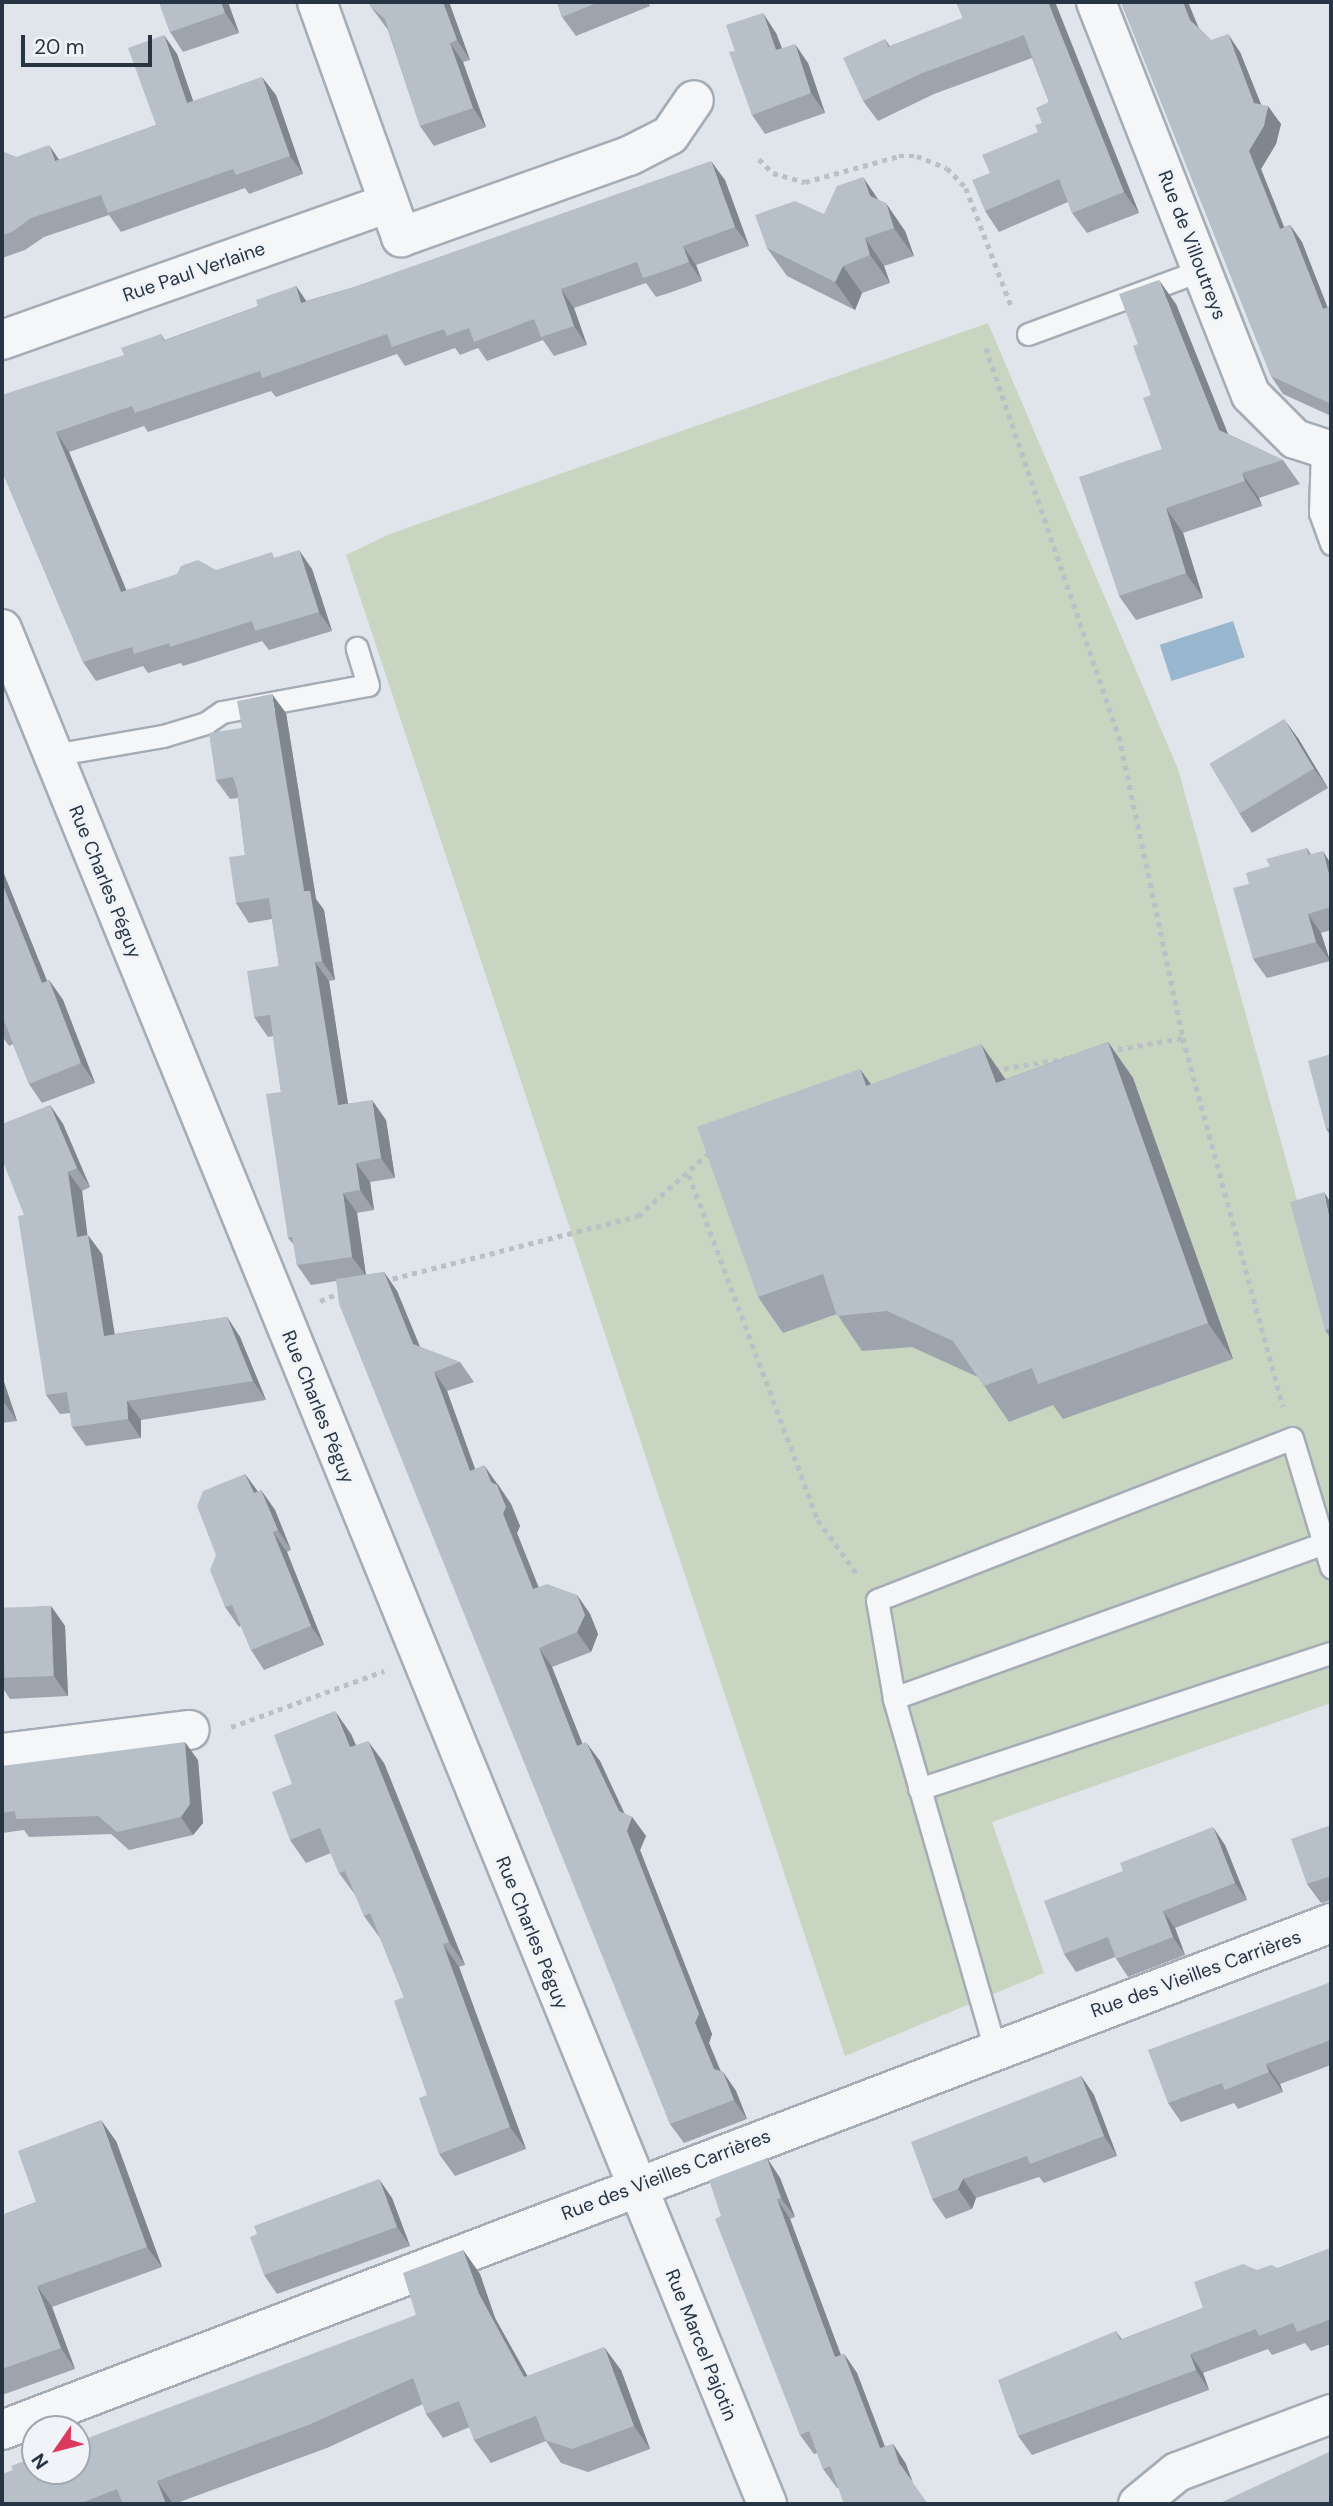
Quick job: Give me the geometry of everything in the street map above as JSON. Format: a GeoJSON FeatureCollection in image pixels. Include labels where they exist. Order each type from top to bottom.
{"type":"FeatureCollection","features":[{"type":"Feature","properties":{"kind":"street"},"geometry":{"type":"LineString","coordinates":[[317,2],[401,237],[628,156],[670,135],[694,100]]}},
{"type":"Feature","properties":{"kind":"street","name":"Rue de Villoutreys"},"geometry":{"type":"LineString","coordinates":[[1096,2],[1251,395],[1295,439],[1327,450]]}},
{"type":"Feature","properties":{"kind":"street","name":"Rue Paul Verlaine"},"geometry":{"type":"LineString","coordinates":[[2,340],[387,204]]}},
{"type":"Feature","properties":{"kind":"street","name":"Rue Charles Péguy"},"geometry":{"type":"LineString","coordinates":[[2,629],[635,2186]]}},
{"type":"Feature","properties":{"kind":"street"},"geometry":{"type":"LineString","coordinates":[[2,1753],[208,1730]]}},
{"type":"Feature","properties":{"kind":"street","name":"Rue des Vieilles Carrières"},"geometry":{"type":"LineString","coordinates":[[2,2430],[635,2186],[678,2173],[995,2049],[1331,1923]]}},
{"type":"Feature","properties":{"kind":"street","name":"Rue Marcel Pajotin"},"geometry":{"type":"LineString","coordinates":[[635,2186],[767,2504]]}},
{"type":"Feature","properties":{"kind":"street"},"geometry":{"type":"LineString","coordinates":[[1138,2504],[1177,2472],[1331,2414]]}},
{"type":"Feature","properties":{"kind":"lane"},"geometry":{"type":"LineString","coordinates":[[1028,334],[1202,270]]}},
{"type":"Feature","properties":{"kind":"lane"},"geometry":{"type":"LineString","coordinates":[[1327,450],[1320,513],[1331,544]]}},
{"type":"Feature","properties":{"kind":"lane"},"geometry":{"type":"LineString","coordinates":[[53,755],[163,736],[206,723],[222,712],[368,685],[357,649]]}},
{"type":"Feature","properties":{"kind":"lane"},"geometry":{"type":"LineString","coordinates":[[995,2049],[894,1698],[877,1600],[1292,1438],[1331,1567]]}},
{"type":"Feature","properties":{"kind":"lane"},"geometry":{"type":"LineString","coordinates":[[894,1698],[1324,1543]]}},
{"type":"Feature","properties":{"kind":"lane"},"geometry":{"type":"LineString","coordinates":[[919,1789],[1331,1653]]}},
{"type":"Feature","properties":{"kind":"path"},"geometry":{"type":"LineString","coordinates":[[759,159],[774,173],[805,183],[899,156],[917,156],[947,168],[966,188],[1014,313]]}},
{"type":"Feature","properties":{"kind":"path"},"geometry":{"type":"LineString","coordinates":[[993,339],[986,348],[1119,736],[1183,1038],[1292,1438]]}},
{"type":"Feature","properties":{"kind":"path"},"geometry":{"type":"LineString","coordinates":[[1103,1052],[1183,1038]]}},
{"type":"Feature","properties":{"kind":"path"},"geometry":{"type":"LineString","coordinates":[[982,1072],[1076,1056]]}},
{"type":"Feature","properties":{"kind":"path"},"geometry":{"type":"LineString","coordinates":[[378,1282],[638,1216],[689,1175],[716,1145]]}},
{"type":"Feature","properties":{"kind":"path"},"geometry":{"type":"LineString","coordinates":[[689,1175],[818,1520],[877,1600]]}},
{"type":"Feature","properties":{"kind":"path"},"geometry":{"type":"LineString","coordinates":[[313,1305],[353,1289]]}},
{"type":"Feature","properties":{"kind":"path"},"geometry":{"type":"LineString","coordinates":[[208,1730],[385,1670]]}},
{"type":"Feature","properties":{"kind":"green space"},"geometry":{"type":"Polygon","coordinates":[[[988,323],[1178,769],[1331,1323],[1331,1703],[992,1822],[1044,1973],[845,2056],[346,555],[390,534],[988,323]]]}},
{"type":"Feature","properties":{"kind":"water"},"geometry":{"type":"Polygon","coordinates":[[[1233,621],[1245,657],[1172,681],[1160,645],[1233,621]]]}},
{"type":"Feature","properties":{"kind":"building"},"geometry":{"type":"Polygon","coordinates":[[[159,2],[221,2],[225,13],[170,32],[159,2]]]}},
{"type":"Feature","properties":{"kind":"building"},"geometry":{"type":"Polygon","coordinates":[[[369,2],[443,2],[457,40],[450,43],[473,108],[420,126],[385,19],[369,2]]]}},
{"type":"Feature","properties":{"kind":"building"},"geometry":{"type":"Polygon","coordinates":[[[557,2],[599,2],[562,17],[557,2]]]}},
{"type":"Feature","properties":{"kind":"building"},"geometry":{"type":"Polygon","coordinates":[[[956,2],[1048,2],[1124,192],[1072,213],[1059,179],[985,211],[972,180],[990,173],[982,155],[1038,132],[1035,125],[1042,123],[1036,108],[1049,102],[1024,35],[920,74],[863,101],[843,58],[885,39],[888,47],[963,18],[956,2]]]}},
{"type":"Feature","properties":{"kind":"building"},"geometry":{"type":"Polygon","coordinates":[[[1121,2],[1183,2],[1190,20],[1211,40],[1228,34],[1254,103],[1268,106],[1264,126],[1249,151],[1280,229],[1290,225],[1323,309],[1331,306],[1331,404],[1271,376],[1121,2]]]}},
{"type":"Feature","properties":{"kind":"building"},"geometry":{"type":"Polygon","coordinates":[[[763,13],[776,50],[795,44],[811,93],[752,115],[729,52],[735,51],[726,25],[763,13]]]}},
{"type":"Feature","properties":{"kind":"building"},"geometry":{"type":"Polygon","coordinates":[[[164,35],[187,103],[262,77],[290,156],[236,175],[233,169],[108,213],[101,195],[31,218],[12,232],[2,235],[2,152],[16,157],[49,145],[55,161],[156,125],[128,48],[164,35]]]}},
{"type":"Feature","properties":{"kind":"building"},"geometry":{"type":"Polygon","coordinates":[[[711,161],[735,227],[683,246],[689,262],[656,274],[643,278],[637,262],[561,289],[574,326],[541,337],[534,319],[474,342],[469,328],[447,336],[444,329],[392,347],[387,334],[262,378],[260,371],[135,413],[132,406],[56,432],[121,592],[177,574],[181,566],[198,560],[216,570],[272,552],[274,558],[299,550],[319,612],[255,631],[252,621],[170,647],[169,643],[134,654],[132,647],[83,662],[2,471],[2,395],[124,355],[121,348],[161,334],[164,341],[258,306],[256,300],[296,286],[301,303],[345,290],[711,161]]]}},
{"type":"Feature","properties":{"kind":"building"},"geometry":{"type":"Polygon","coordinates":[[[863,177],[870,196],[886,203],[894,228],[865,238],[870,255],[843,266],[835,282],[767,248],[755,215],[795,201],[824,214],[837,186],[863,177]]]}},
{"type":"Feature","properties":{"kind":"building"},"geometry":{"type":"Polygon","coordinates":[[[1159,280],[1219,430],[1283,460],[1242,473],[1245,481],[1166,508],[1186,573],[1119,596],[1079,477],[1162,449],[1143,398],[1151,395],[1133,346],[1138,344],[1119,294],[1159,280]]]}},
{"type":"Feature","properties":{"kind":"building"},"geometry":{"type":"Polygon","coordinates":[[[272,694],[304,891],[310,891],[322,961],[315,962],[338,1105],[372,1100],[381,1158],[356,1163],[360,1190],[343,1193],[352,1257],[297,1265],[292,1237],[288,1238],[266,1094],[281,1092],[270,1015],[254,1017],[247,971],[279,966],[269,898],[236,903],[229,857],[245,855],[237,789],[233,777],[216,780],[209,733],[242,728],[237,701],[272,694]]]}},
{"type":"Feature","properties":{"kind":"building"},"geometry":{"type":"Polygon","coordinates":[[[1284,719],[1314,769],[1239,814],[1209,764],[1284,719]]]}},
{"type":"Feature","properties":{"kind":"building"},"geometry":{"type":"Polygon","coordinates":[[[1307,848],[1308,855],[1323,851],[1331,882],[1331,907],[1308,914],[1316,942],[1253,959],[1233,888],[1249,884],[1246,873],[1270,866],[1266,859],[1307,848]]]}},
{"type":"Feature","properties":{"kind":"building"},"geometry":{"type":"Polygon","coordinates":[[[2,883],[42,983],[49,980],[81,1063],[29,1084],[5,1023],[2,1024],[2,883]]]}},
{"type":"Feature","properties":{"kind":"building"},"geometry":{"type":"Polygon","coordinates":[[[1108,1042],[1208,1323],[1038,1384],[1032,1368],[984,1386],[953,1341],[887,1311],[837,1316],[823,1274],[758,1297],[697,1127],[860,1069],[866,1086],[981,1044],[996,1083],[1108,1042]]]}},
{"type":"Feature","properties":{"kind":"building"},"geometry":{"type":"Polygon","coordinates":[[[1331,1054],[1331,1127],[1326,1129],[1308,1061],[1331,1054]]]}},
{"type":"Feature","properties":{"kind":"building"},"geometry":{"type":"Polygon","coordinates":[[[50,1105],[77,1168],[68,1172],[77,1237],[88,1235],[104,1336],[227,1317],[253,1381],[127,1401],[128,1419],[72,1427],[67,1392],[46,1395],[18,1216],[24,1215],[2,1159],[2,1124],[50,1105]]]}},
{"type":"Feature","properties":{"kind":"building"},"geometry":{"type":"Polygon","coordinates":[[[1324,1192],[1331,1226],[1331,1328],[1325,1330],[1290,1202],[1324,1192]]]}},
{"type":"Feature","properties":{"kind":"building"},"geometry":{"type":"Polygon","coordinates":[[[384,1272],[413,1344],[460,1362],[434,1372],[470,1471],[484,1465],[491,1482],[497,1485],[506,1507],[503,1514],[533,1589],[547,1584],[577,1595],[585,1615],[577,1632],[539,1648],[577,1746],[586,1742],[619,1811],[632,1817],[627,1831],[699,2014],[695,2023],[714,2069],[723,2072],[734,2100],[670,2124],[339,1304],[336,1279],[384,1272]]]}},
{"type":"Feature","properties":{"kind":"building"},"geometry":{"type":"Polygon","coordinates":[[[245,1474],[254,1493],[261,1490],[278,1530],[273,1532],[311,1626],[251,1650],[232,1605],[225,1607],[210,1570],[216,1555],[197,1506],[203,1491],[245,1474]]]}},
{"type":"Feature","properties":{"kind":"building"},"geometry":{"type":"Polygon","coordinates":[[[51,1606],[53,1676],[4,1678],[2,1608],[51,1606]]]}},
{"type":"Feature","properties":{"kind":"building"},"geometry":{"type":"Polygon","coordinates":[[[335,1711],[350,1747],[368,1741],[449,1942],[443,1944],[510,2127],[439,2154],[419,2098],[427,2095],[394,2001],[404,1997],[370,1913],[364,1916],[345,1871],[339,1873],[320,1828],[290,1840],[272,1792],[292,1784],[274,1735],[335,1711]]]}},
{"type":"Feature","properties":{"kind":"building"},"geometry":{"type":"Polygon","coordinates":[[[185,1742],[190,1804],[181,1817],[117,1832],[98,1816],[16,1819],[15,1811],[2,1813],[2,1766],[185,1742]]]}},
{"type":"Feature","properties":{"kind":"building"},"geometry":{"type":"Polygon","coordinates":[[[1331,1825],[1331,1876],[1307,1884],[1291,1839],[1331,1825]]]}},
{"type":"Feature","properties":{"kind":"building"},"geometry":{"type":"Polygon","coordinates":[[[1213,1827],[1235,1883],[1163,1911],[1173,1937],[1116,1959],[1108,1937],[1064,1954],[1044,1901],[1123,1871],[1120,1863],[1213,1827]]]}},
{"type":"Feature","properties":{"kind":"building"},"geometry":{"type":"Polygon","coordinates":[[[1331,1982],[1331,2040],[1266,2064],[1269,2072],[1225,2090],[1222,2083],[1168,2103],[1148,2050],[1331,1982]]]}},
{"type":"Feature","properties":{"kind":"building"},"geometry":{"type":"Polygon","coordinates":[[[1081,2076],[1104,2136],[1030,2164],[1027,2156],[963,2179],[958,2189],[932,2199],[911,2142],[1081,2076]]]}},
{"type":"Feature","properties":{"kind":"building"},"geometry":{"type":"Polygon","coordinates":[[[101,2120],[147,2247],[37,2286],[61,2348],[2,2369],[2,2215],[36,2202],[18,2151],[101,2120]]]}},
{"type":"Feature","properties":{"kind":"building"},"geometry":{"type":"Polygon","coordinates":[[[767,2158],[781,2198],[777,2199],[835,2357],[844,2354],[880,2448],[893,2444],[899,2463],[928,2504],[844,2504],[830,2466],[823,2469],[809,2431],[800,2435],[715,2219],[721,2216],[709,2180],[767,2158]]]}},
{"type":"Feature","properties":{"kind":"building"},"geometry":{"type":"Polygon","coordinates":[[[379,2179],[397,2227],[264,2275],[250,2237],[257,2234],[254,2226],[379,2179]]]}},
{"type":"Feature","properties":{"kind":"building"},"geometry":{"type":"Polygon","coordinates":[[[1331,2248],[1331,2319],[1297,2332],[1293,2323],[1259,2336],[1256,2329],[1190,2354],[1196,2370],[1018,2436],[998,2380],[1116,2331],[1120,2340],[1203,2308],[1194,2282],[1243,2264],[1257,2270],[1271,2265],[1278,2268],[1331,2248]]]}},
{"type":"Feature","properties":{"kind":"building"},"geometry":{"type":"Polygon","coordinates":[[[463,2250],[479,2294],[524,2377],[604,2347],[634,2426],[572,2449],[545,2440],[536,2416],[474,2440],[459,2401],[426,2414],[413,2378],[311,2424],[157,2481],[166,2504],[123,2504],[117,2489],[79,2504],[3,2504],[2,2474],[13,2470],[11,2466],[21,2462],[21,2485],[91,2485],[91,2437],[416,2315],[403,2273],[463,2250]]]}},
{"type":"Feature","properties":{"kind":"building"},"geometry":{"type":"Polygon","coordinates":[[[1331,2451],[1331,2504],[1218,2504],[1331,2451]]]}}]}
